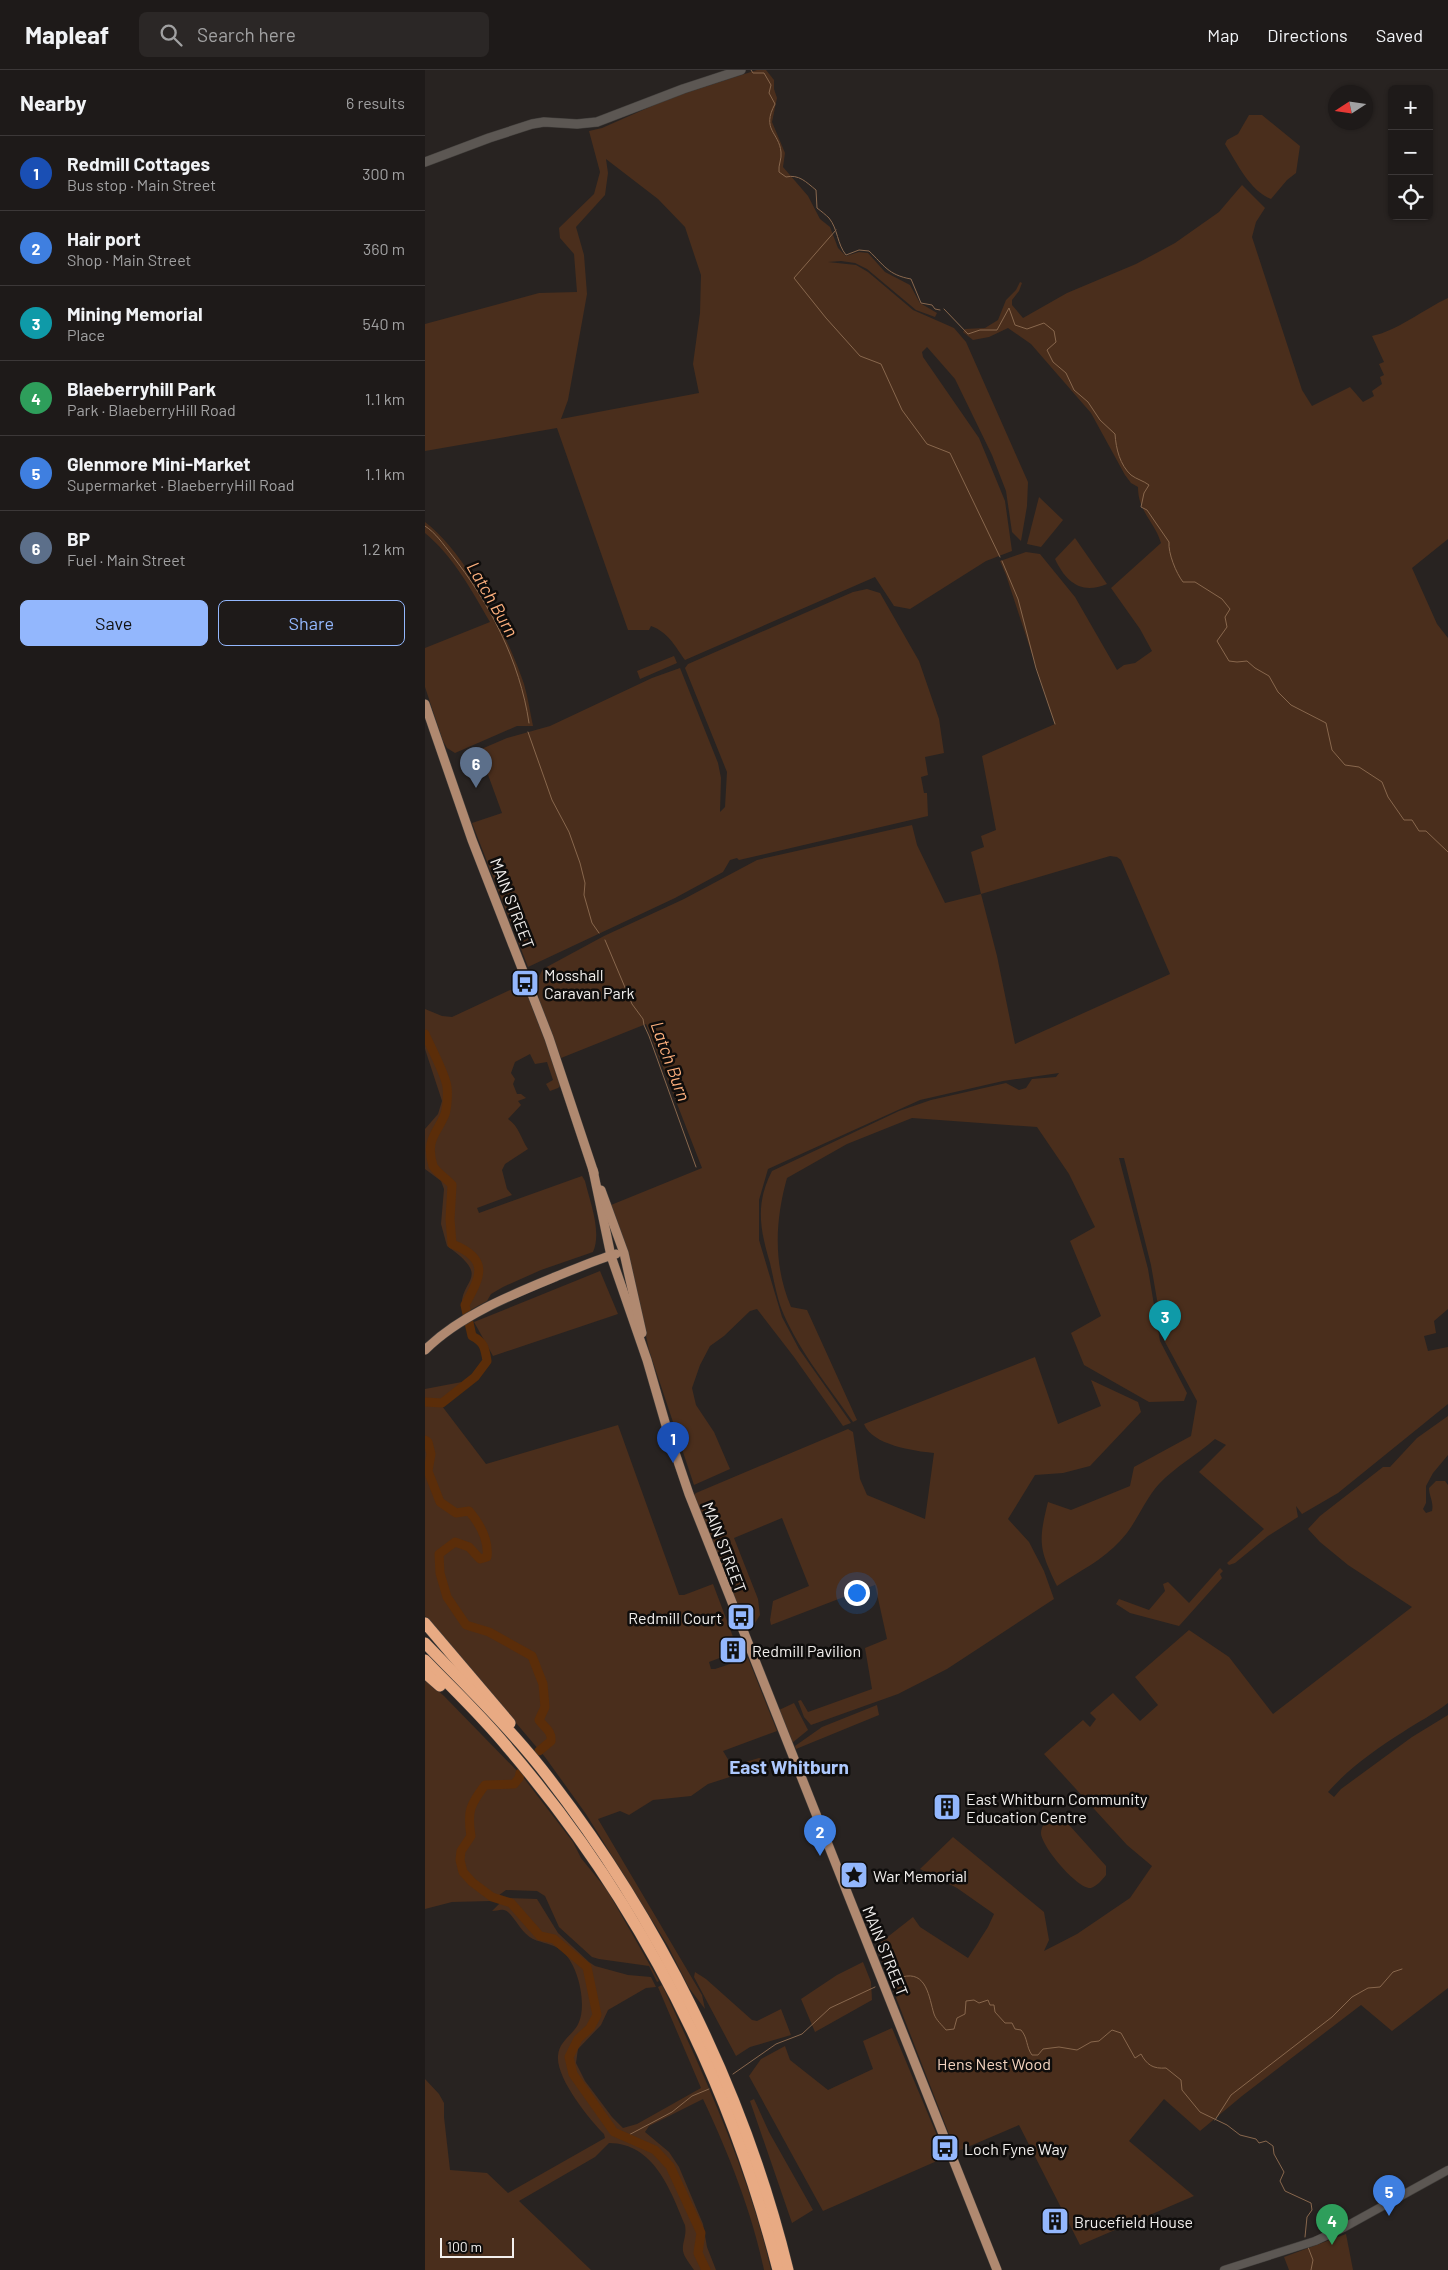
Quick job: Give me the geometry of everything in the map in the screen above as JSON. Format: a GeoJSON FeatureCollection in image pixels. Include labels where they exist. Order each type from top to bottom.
{"type":"FeatureCollection","features":[{"type":"Feature","properties":{"kind":"highway"},"geometry":{"type":"LineString","coordinates":[[425,1623],[545,1765],[584,1816],[646,1923],[699,2024],[726,2083],[752,2150],[772,2211],[788,2270]]}},
{"type":"Feature","properties":{"kind":"highway"},"geometry":{"type":"LineString","coordinates":[[425,1643],[522,1746],[541,1769],[579,1818],[646,1923]]}},
{"type":"Feature","properties":{"kind":"highway"},"geometry":{"type":"LineString","coordinates":[[425,1660],[507,1747],[546,1795],[620,1898],[663,1970],[691,2026],[745,2155],[778,2270]]}},
{"type":"Feature","properties":{"kind":"highway"},"geometry":{"type":"LineString","coordinates":[[425,1673],[546,1795]]}},
{"type":"Feature","properties":{"kind":"main road"},"geometry":{"type":"LineString","coordinates":[[425,162],[532,124],[544,122],[577,124],[597,122],[683,88],[741,70]]}},
{"type":"Feature","properties":{"kind":"main road","name":"MAIN STREET"},"geometry":{"type":"LineString","coordinates":[[425,704],[467,827],[552,1047],[593,1170],[667,1429],[689,1494],[997,2270]]}},
{"type":"Feature","properties":{"kind":"main road","name":"MAIN STREET"},"geometry":{"type":"LineString","coordinates":[[593,1170],[616,1232],[618,1254],[636,1298],[647,1360]]}},
{"type":"Feature","properties":{"kind":"main road"},"geometry":{"type":"LineString","coordinates":[[425,1350],[468,1319],[493,1304],[530,1287],[618,1254]]}},
{"type":"Feature","properties":{"kind":"street"},"geometry":{"type":"LineString","coordinates":[[1224,2270],[1315,2241],[1343,2228],[1448,2170]]}},
{"type":"Feature","properties":{"kind":"green space"},"geometry":{"type":"Polygon","coordinates":[[[757,70],[766,70],[774,80],[777,98],[772,122],[785,153],[783,167],[808,196],[820,219],[830,227],[838,248],[846,256],[859,252],[868,253],[885,272],[910,285],[920,303],[937,313],[935,317],[916,310],[867,269],[855,263],[828,262],[856,265],[868,272],[913,310],[954,328],[966,342],[1028,482],[1027,506],[1021,541],[1012,532],[1006,491],[992,455],[955,379],[927,347],[922,352],[923,357],[979,438],[1005,501],[1012,551],[986,561],[910,609],[894,606],[875,577],[685,660],[671,640],[657,629],[651,626],[649,630],[628,630],[557,428],[425,451],[425,324],[539,293],[577,292],[574,254],[560,238],[559,228],[594,194],[600,172],[589,131],[602,128],[670,98],[757,70]],[[606,159],[608,173],[605,195],[576,227],[584,255],[587,294],[568,400],[561,419],[699,393],[693,364],[700,313],[701,275],[685,227],[658,199],[606,159]]]}},
{"type":"Feature","properties":{"kind":"green space"},"geometry":{"type":"Polygon","coordinates":[[[1249,115],[1262,115],[1300,146],[1296,173],[1287,180],[1271,199],[1263,195],[1250,183],[1225,144],[1227,140],[1238,134],[1249,115]]]}},
{"type":"Feature","properties":{"kind":"green space"},"geometry":{"type":"Polygon","coordinates":[[[1242,185],[1265,208],[1256,222],[1252,237],[1302,390],[1312,406],[1350,387],[1363,402],[1374,396],[1372,391],[1382,384],[1380,377],[1384,375],[1379,364],[1384,362],[1372,336],[1401,325],[1448,298],[1448,539],[1412,568],[1437,624],[1448,638],[1448,1309],[1434,1321],[1436,1333],[1424,1336],[1428,1351],[1448,1347],[1448,1404],[1338,1493],[1302,1514],[1296,1506],[1298,1517],[1268,1536],[1235,1563],[1229,1565],[1227,1563],[1264,1529],[1199,1472],[1226,1445],[1215,1439],[1159,1484],[1126,1535],[1113,1548],[1098,1560],[1057,1586],[1042,1545],[1048,1502],[1071,1510],[1130,1486],[1134,1467],[1191,1436],[1197,1401],[1164,1340],[1151,1265],[1124,1158],[1119,1158],[1148,1269],[1160,1341],[1187,1393],[1184,1401],[1149,1402],[1084,1365],[1071,1333],[1101,1316],[1070,1241],[1095,1227],[1069,1174],[1037,1127],[912,1118],[847,1144],[787,1178],[778,1227],[779,1259],[785,1291],[791,1307],[807,1310],[857,1420],[853,1422],[807,1357],[784,1315],[764,1239],[761,1206],[772,1171],[899,1111],[931,1100],[1006,1083],[1019,1090],[1026,1088],[1032,1079],[1056,1077],[1059,1073],[1003,1081],[920,1100],[768,1169],[759,1200],[759,1240],[782,1317],[799,1349],[851,1423],[843,1426],[757,1309],[750,1311],[724,1336],[710,1346],[700,1365],[692,1388],[696,1405],[714,1432],[730,1469],[694,1485],[649,1350],[632,1271],[611,1205],[702,1168],[646,1024],[561,1058],[547,1026],[539,1001],[539,978],[543,969],[604,936],[684,899],[757,860],[912,825],[917,845],[945,903],[981,894],[971,852],[984,847],[981,836],[996,830],[982,756],[1055,724],[1000,561],[1026,552],[1040,554],[1075,597],[1117,670],[1124,665],[1135,663],[1152,651],[1140,629],[1111,588],[1161,543],[1141,503],[1138,487],[1131,483],[1125,475],[1091,413],[1031,344],[1008,328],[989,337],[973,340],[963,332],[965,329],[985,328],[998,320],[1006,300],[1016,290],[1020,282],[1022,283],[1012,300],[1012,305],[1023,318],[1067,293],[1136,264],[1175,243],[1219,212],[1242,185]],[[1110,856],[981,894],[997,956],[1015,1044],[1170,974],[1121,860],[1110,856]]]}},
{"type":"Feature","properties":{"kind":"green space"},"geometry":{"type":"Polygon","coordinates":[[[1039,497],[1063,520],[1041,547],[1027,544],[1039,497]]]}},
{"type":"Feature","properties":{"kind":"green space"},"geometry":{"type":"Polygon","coordinates":[[[425,522],[441,536],[456,554],[484,596],[517,664],[524,684],[533,726],[517,726],[455,753],[447,748],[443,741],[425,687],[425,648],[490,622],[453,563],[425,533],[425,522]]]}},
{"type":"Feature","properties":{"kind":"green space"},"geometry":{"type":"Polygon","coordinates":[[[1075,538],[1107,584],[1098,587],[1082,587],[1069,580],[1059,567],[1055,559],[1075,538]]]}},
{"type":"Feature","properties":{"kind":"green space"},"geometry":{"type":"Polygon","coordinates":[[[867,589],[880,593],[919,661],[939,719],[944,753],[925,757],[928,775],[921,777],[924,793],[927,793],[928,816],[739,860],[737,858],[730,860],[723,872],[675,898],[528,967],[472,823],[502,813],[479,750],[507,738],[550,726],[652,678],[680,668],[718,763],[721,778],[720,812],[725,807],[727,772],[685,668],[688,664],[853,592],[867,589]]]}},
{"type":"Feature","properties":{"kind":"green space"},"geometry":{"type":"Polygon","coordinates":[[[674,656],[677,663],[640,679],[637,671],[674,656]]]}},
{"type":"Feature","properties":{"kind":"green space"},"geometry":{"type":"Polygon","coordinates":[[[523,984],[562,1084],[550,1091],[546,1084],[553,1080],[547,1062],[535,1064],[530,1054],[515,1062],[511,1073],[515,1079],[513,1084],[517,1094],[521,1094],[526,1098],[518,1101],[521,1105],[508,1119],[517,1129],[528,1149],[505,1164],[502,1170],[507,1189],[512,1195],[477,1208],[479,1213],[582,1176],[585,1181],[596,1226],[595,1244],[593,1252],[541,1270],[503,1287],[491,1294],[487,1301],[463,1314],[462,1302],[472,1274],[469,1266],[462,1258],[447,1246],[441,1224],[444,1189],[441,1181],[425,1169],[425,1129],[438,1114],[442,1101],[425,1049],[425,1009],[442,1016],[452,1017],[523,984]]]}},
{"type":"Feature","properties":{"kind":"green space"},"geometry":{"type":"Polygon","coordinates":[[[600,1271],[618,1314],[493,1356],[474,1322],[600,1271]]]}},
{"type":"Feature","properties":{"kind":"green space"},"geometry":{"type":"Polygon","coordinates":[[[1035,1357],[1058,1424],[1101,1406],[1091,1380],[1138,1402],[1141,1412],[1090,1466],[1063,1473],[1035,1475],[1008,1519],[1029,1542],[1044,1571],[1054,1599],[947,1669],[898,1694],[811,1725],[804,1717],[798,1701],[801,1700],[808,1712],[872,1689],[865,1648],[887,1639],[875,1585],[771,1625],[773,1601],[809,1586],[782,1518],[734,1538],[758,1599],[760,1615],[755,1623],[743,1619],[693,1496],[696,1493],[848,1429],[853,1432],[860,1479],[867,1495],[925,1519],[934,1453],[916,1451],[884,1442],[868,1431],[864,1424],[1035,1357]]]}},
{"type":"Feature","properties":{"kind":"green space"},"geometry":{"type":"Polygon","coordinates":[[[467,1381],[442,1406],[486,1464],[618,1425],[679,1595],[684,1595],[713,1584],[735,1642],[726,1645],[730,1654],[709,1662],[711,1669],[748,1658],[777,1731],[723,1751],[732,1766],[759,1758],[764,1760],[764,1765],[761,1767],[708,1784],[691,1796],[653,1800],[629,1815],[620,1811],[598,1819],[702,1995],[705,2009],[689,1988],[668,1946],[586,1814],[545,1757],[425,1616],[425,1389],[467,1381]]]}},
{"type":"Feature","properties":{"kind":"green space","name":"Hens Nest Wood"},"geometry":{"type":"Polygon","coordinates":[[[1448,1416],[1448,1455],[1433,1473],[1426,1486],[1426,1503],[1423,1509],[1426,1513],[1432,1511],[1429,1488],[1436,1481],[1445,1481],[1448,1485],[1448,1703],[1373,1752],[1344,1775],[1328,1792],[1334,1797],[1341,1789],[1412,1737],[1448,1715],[1448,1988],[1392,2031],[1361,2005],[1242,2096],[1200,2131],[1164,2099],[1129,2141],[1194,2196],[1080,2245],[1019,2125],[956,2152],[876,1946],[913,1917],[920,1927],[968,1958],[994,1914],[957,1888],[920,1869],[953,1837],[1044,1912],[1049,1940],[1044,1951],[1077,1934],[1130,1898],[1152,1866],[1127,1845],[1044,1754],[1083,1720],[1090,1727],[1096,1719],[1090,1713],[1113,1693],[1140,1721],[1158,1705],[1135,1677],[1189,1630],[1229,1657],[1273,1714],[1412,1607],[1348,1565],[1320,1542],[1308,1529],[1320,1516],[1383,1467],[1390,1467],[1417,1438],[1448,1416]]]}},
{"type":"Feature","properties":{"kind":"green space"},"geometry":{"type":"Polygon","coordinates":[[[1220,1568],[1223,1571],[1220,1574],[1222,1578],[1179,1626],[1130,1613],[1116,1604],[1119,1599],[1149,1610],[1165,1591],[1163,1584],[1168,1582],[1189,1603],[1220,1568]]]}},
{"type":"Feature","properties":{"kind":"green space"},"geometry":{"type":"Polygon","coordinates":[[[425,1679],[523,1777],[573,1842],[581,1858],[607,1890],[659,1981],[657,1982],[649,1966],[592,1957],[559,1927],[545,1896],[537,1891],[506,1890],[491,1901],[452,1902],[425,1909],[425,1679]]]}},
{"type":"Feature","properties":{"kind":"green space"},"geometry":{"type":"Polygon","coordinates":[[[794,1703],[808,1730],[792,1743],[779,1710],[794,1703]]]}},
{"type":"Feature","properties":{"kind":"green space"},"geometry":{"type":"Polygon","coordinates":[[[877,1705],[879,1715],[796,1749],[795,1746],[822,1727],[877,1705]]]}},
{"type":"Feature","properties":{"kind":"green space"},"geometry":{"type":"Polygon","coordinates":[[[1053,1815],[1061,1816],[1106,1866],[1106,1875],[1093,1887],[1085,1887],[1069,1875],[1047,1847],[1041,1830],[1053,1815]]]}},
{"type":"Feature","properties":{"kind":"green space"},"geometry":{"type":"Polygon","coordinates":[[[505,1898],[537,1899],[558,1933],[595,1966],[628,1975],[651,1977],[656,1987],[646,1988],[608,2010],[601,2025],[578,2049],[576,2063],[585,2081],[612,2117],[623,2128],[637,2124],[701,2088],[658,1987],[662,1985],[694,2054],[738,2160],[771,2270],[764,2270],[753,2226],[738,2183],[703,2099],[649,2126],[645,2132],[669,2152],[679,2167],[703,2224],[707,2247],[716,2270],[694,2270],[686,2258],[683,2248],[685,2225],[674,2198],[659,2171],[638,2151],[625,2145],[609,2143],[595,2157],[519,2201],[591,2270],[425,2270],[425,2079],[439,2094],[444,2103],[450,2170],[487,2173],[508,2193],[605,2138],[604,2134],[575,2098],[562,2075],[559,2065],[559,2050],[577,2027],[581,2014],[581,1994],[576,1973],[567,1956],[561,1950],[529,1936],[507,1911],[492,1911],[505,1898]]]}},
{"type":"Feature","properties":{"kind":"green space"},"geometry":{"type":"Polygon","coordinates":[[[863,1962],[871,1982],[872,2000],[815,2032],[801,1999],[837,1975],[863,1962]]]}},
{"type":"Feature","properties":{"kind":"green space"},"geometry":{"type":"Polygon","coordinates":[[[695,1972],[706,1979],[752,2020],[757,2021],[781,2009],[791,2035],[750,2047],[736,2056],[694,1977],[695,1972]]]}},
{"type":"Feature","properties":{"kind":"green space"},"geometry":{"type":"Polygon","coordinates":[[[892,2028],[946,2157],[823,2211],[749,2076],[761,2059],[785,2046],[790,2060],[828,2090],[873,2069],[863,2041],[892,2028]]]}},
{"type":"Feature","properties":{"kind":"green space"},"geometry":{"type":"Polygon","coordinates":[[[754,2099],[769,2132],[813,2210],[792,2223],[750,2101],[754,2099]]]}},
{"type":"Feature","properties":{"kind":"green space"},"geometry":{"type":"Polygon","coordinates":[[[1346,2234],[1353,2270],[1289,2270],[1284,2257],[1346,2234]]]}},
{"type":"Feature","properties":{"kind":"waterway"},"geometry":{"type":"LineString","coordinates":[[751,70],[753,73],[764,73],[771,85],[769,93],[775,104],[771,113],[770,125],[780,145],[779,172],[786,177],[791,176],[802,179],[816,190],[817,208],[832,222],[846,255],[859,250],[869,251],[892,272],[911,279],[921,303],[932,305],[935,309],[940,310]]}},
{"type":"Feature","properties":{"kind":"waterway"},"geometry":{"type":"LineString","coordinates":[[836,230],[794,278],[860,356],[881,364],[902,410],[927,444],[950,453],[1000,557]]}},
{"type":"Feature","properties":{"kind":"waterway"},"geometry":{"type":"LineString","coordinates":[[944,309],[968,334],[980,330],[997,330],[1009,308],[1015,325],[1027,329],[1044,323],[1054,331],[1056,342],[1047,350],[1053,362],[1066,373],[1074,390],[1088,402],[1100,420],[1115,434],[1119,456],[1127,471],[1149,485],[1144,493],[1141,507],[1147,510],[1169,542],[1171,557],[1180,578],[1183,582],[1195,582],[1222,599],[1230,609],[1225,617],[1227,627],[1217,641],[1229,661],[1247,661],[1269,676],[1278,692],[1291,705],[1326,723],[1332,750],[1345,765],[1359,767],[1382,782],[1388,797],[1404,820],[1412,820],[1419,831],[1426,831],[1448,852]]}},
{"type":"Feature","properties":{"kind":"waterway","name":"Latch Burn"},"geometry":{"type":"LineString","coordinates":[[425,526],[436,535],[465,572],[490,612],[501,633],[518,677],[529,723]]}},
{"type":"Feature","properties":{"kind":"waterway"},"geometry":{"type":"LineString","coordinates":[[1002,561],[1018,599],[1036,668],[1055,724]]}},
{"type":"Feature","properties":{"kind":"waterway","name":"Latch Burn"},"geometry":{"type":"LineString","coordinates":[[528,732],[552,800],[569,832],[580,863],[585,883],[584,895],[592,923],[599,933]]}},
{"type":"Feature","properties":{"kind":"waterway","name":"Latch Burn"},"geometry":{"type":"LineString","coordinates":[[605,940],[632,1004],[643,1019],[696,1167]]}},
{"type":"Feature","properties":{"kind":"waterway"},"geometry":{"type":"LineString","coordinates":[[425,1034],[444,1075],[447,1090],[446,1111],[431,1143],[431,1157],[435,1169],[452,1185],[450,1219],[452,1244],[472,1256],[477,1262],[479,1269],[475,1285],[465,1305],[472,1336],[483,1346],[487,1361],[475,1377],[442,1403],[425,1402]]}},
{"type":"Feature","properties":{"kind":"waterway"},"geometry":{"type":"LineString","coordinates":[[425,1440],[428,1442],[431,1454],[428,1471],[440,1502],[456,1513],[469,1511],[477,1521],[487,1544],[487,1557],[480,1559],[469,1547],[455,1542],[439,1554],[440,1573],[447,1597],[466,1625],[489,1632],[532,1656],[543,1684],[545,1707],[539,1720],[549,1732],[551,1738],[551,1741],[539,1751]]}},
{"type":"Feature","properties":{"kind":"waterway"},"geometry":{"type":"LineString","coordinates":[[520,1773],[519,1778],[514,1784],[485,1785],[473,1803],[469,1820],[471,1836],[461,1851],[460,1860],[463,1872],[472,1882],[492,1897],[511,1903],[540,1936],[554,1939],[587,1967],[597,2015],[590,2028],[578,2039],[569,2057],[573,2074],[614,2132],[655,2150],[670,2166],[701,2233],[698,2253],[706,2270]]}},
{"type":"Feature","properties":{"kind":"waterway"},"geometry":{"type":"LineString","coordinates":[[1215,2120],[1231,2095],[1332,2017],[1352,1997],[1368,1988],[1380,1987],[1393,1972],[1402,1969]]}},
{"type":"Feature","properties":{"kind":"waterway"},"geometry":{"type":"LineString","coordinates":[[891,1980],[900,1984],[902,1977],[910,1976],[922,1981],[935,2016],[946,2030],[954,2029],[957,2018],[965,2014],[966,2001],[974,2000],[979,2003],[988,2000],[990,2005],[994,2005],[995,2012],[1005,2023],[1012,2023],[1015,2029],[1021,2030],[1032,2055],[1038,2055],[1043,2049],[1059,2047],[1077,2050],[1091,2042],[1099,2041],[1112,2030],[1121,2033],[1135,2058],[1141,2054],[1151,2065],[1157,2068],[1166,2068],[1181,2080],[1182,2090],[1200,2112],[1227,2125],[1240,2135],[1256,2139],[1259,2143],[1266,2141],[1273,2146],[1274,2154],[1284,2172],[1280,2181],[1285,2191],[1311,2203],[1312,2210],[1307,2217],[1305,2237]]}},
{"type":"Feature","properties":{"kind":"waterway"},"geometry":{"type":"LineString","coordinates":[[733,2074],[776,2044],[802,2034],[830,2008],[875,1987]]}},
{"type":"Feature","properties":{"kind":"waterway"},"geometry":{"type":"LineString","coordinates":[[625,2137],[672,2112],[692,2096],[709,2089]]}},
{"type":"Feature","properties":{"kind":"waterway"},"geometry":{"type":"LineString","coordinates":[[1308,2247],[1313,2260],[1311,2270]]}},
{"type":"Feature","properties":{"kind":"place","name":"BP"},"geometry":{"type":"Point","coordinates":[476,788]}},
{"type":"Feature","properties":{"kind":"place","name":"Mosshall Caravan Park"},"geometry":{"type":"Point","coordinates":[525,983]}},
{"type":"Feature","properties":{"kind":"place","name":"Mining Memorial"},"geometry":{"type":"Point","coordinates":[1165,1341]}},
{"type":"Feature","properties":{"kind":"place","name":"Redmill Cottages"},"geometry":{"type":"Point","coordinates":[673,1463]}},
{"type":"Feature","properties":{"kind":"place","name":"Redmill Court"},"geometry":{"type":"Point","coordinates":[741,1617]}},
{"type":"Feature","properties":{"kind":"place","name":"Redmill Pavilion"},"geometry":{"type":"Point","coordinates":[733,1650]}},
{"type":"Feature","properties":{"kind":"place","name":"East Whitburn Community Education Centre"},"geometry":{"type":"Point","coordinates":[947,1807]}},
{"type":"Feature","properties":{"kind":"place","name":"Hair port"},"geometry":{"type":"Point","coordinates":[820,1856]}},
{"type":"Feature","properties":{"kind":"place","name":"War Memorial"},"geometry":{"type":"Point","coordinates":[854,1875]}},
{"type":"Feature","properties":{"kind":"place","name":"Loch Fyne Way"},"geometry":{"type":"Point","coordinates":[945,2148]}},
{"type":"Feature","properties":{"kind":"place","name":"Glenmore Mini-Market"},"geometry":{"type":"Point","coordinates":[1389,2216]}},
{"type":"Feature","properties":{"kind":"place","name":"Brucefield House"},"geometry":{"type":"Point","coordinates":[1055,2221]}},
{"type":"Feature","properties":{"kind":"place","name":"Blaeberryhill Park"},"geometry":{"type":"Point","coordinates":[1332,2245]}},
{"type":"Feature","properties":{"kind":"district","name":"East Whitburn"},"geometry":{"type":"Point","coordinates":[789,1766]}}]}
